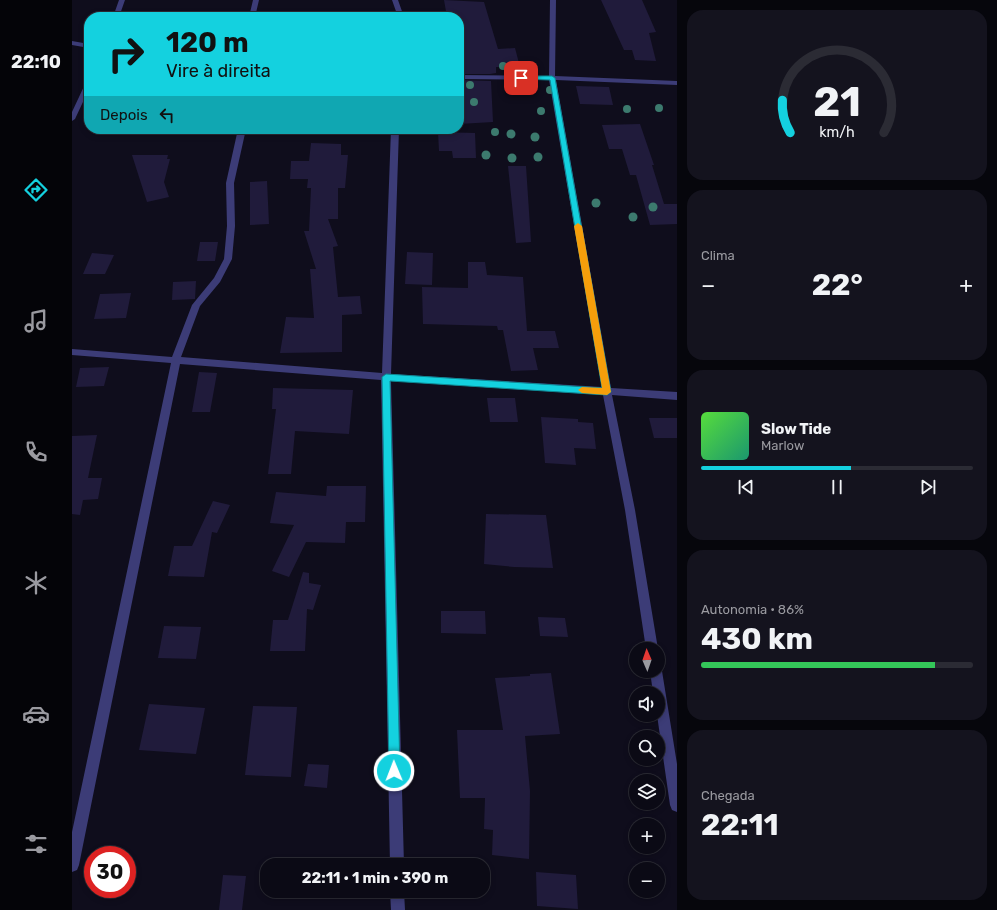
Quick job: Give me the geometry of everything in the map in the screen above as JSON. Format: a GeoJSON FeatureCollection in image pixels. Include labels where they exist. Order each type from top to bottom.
{"type":"FeatureCollection","features":[{"type":"Feature","properties":{"kind":"street"},"geometry":{"type":"LineString","coordinates":[[118,12],[122,0]]}},
{"type":"Feature","properties":{"kind":"street"},"geometry":{"type":"LineString","coordinates":[[253,12],[256,0]]}},
{"type":"Feature","properties":{"kind":"street"},"geometry":{"type":"LineString","coordinates":[[395,0],[399,12]]}},
{"type":"Feature","properties":{"kind":"street"},"geometry":{"type":"LineString","coordinates":[[553,0],[552,78],[607,392],[630,510],[651,642]]}},
{"type":"Feature","properties":{"kind":"street"},"geometry":{"type":"LineString","coordinates":[[72,43],[84,45]]}},
{"type":"Feature","properties":{"kind":"street"},"geometry":{"type":"LineString","coordinates":[[464,77],[552,78],[677,83]]}},
{"type":"Feature","properties":{"kind":"street"},"geometry":{"type":"LineString","coordinates":[[72,119],[84,93]]}},
{"type":"Feature","properties":{"kind":"street"},"geometry":{"type":"LineString","coordinates":[[72,865],[176,359],[196,305],[217,280],[228,259],[231,226],[230,183],[241,134]]}},
{"type":"Feature","properties":{"kind":"street"},"geometry":{"type":"LineString","coordinates":[[395,134],[386,377],[397,858]]}},
{"type":"Feature","properties":{"kind":"street"},"geometry":{"type":"LineString","coordinates":[[72,352],[176,359],[386,377],[677,396]]}},
{"type":"Feature","properties":{"kind":"street"},"geometry":{"type":"LineString","coordinates":[[657,678],[677,805]]}},
{"type":"Feature","properties":{"kind":"street"},"geometry":{"type":"LineString","coordinates":[[397,898],[398,910]]}},
{"type":"Feature","properties":{"kind":"building"},"geometry":{"type":"Polygon","coordinates":[[[444,0],[484,2],[498,49],[515,48],[520,67],[496,67],[496,73],[490,74],[464,74],[464,12],[446,12],[444,0]]]}},
{"type":"Feature","properties":{"kind":"building"},"geometry":{"type":"Polygon","coordinates":[[[601,0],[642,0],[656,32],[649,33],[656,61],[635,60],[632,50],[624,50],[601,0]]]}},
{"type":"Feature","properties":{"kind":"building"},"geometry":{"type":"Polygon","coordinates":[[[464,80],[491,81],[493,122],[464,124],[464,80]]]}},
{"type":"Feature","properties":{"kind":"building"},"geometry":{"type":"Polygon","coordinates":[[[576,86],[609,87],[613,105],[580,104],[576,86]]]}},
{"type":"Feature","properties":{"kind":"building"},"geometry":{"type":"Polygon","coordinates":[[[640,124],[654,165],[652,165],[664,204],[677,204],[677,224],[650,225],[636,175],[630,175],[622,149],[609,149],[602,125],[640,124]]]}},
{"type":"Feature","properties":{"kind":"building"},"geometry":{"type":"Polygon","coordinates":[[[475,133],[476,158],[453,158],[452,151],[439,151],[438,134],[475,133]]]}},
{"type":"Feature","properties":{"kind":"building"},"geometry":{"type":"Polygon","coordinates":[[[311,143],[341,144],[341,155],[348,155],[345,188],[338,188],[338,219],[328,219],[338,246],[333,247],[338,297],[360,296],[362,314],[342,315],[342,352],[280,353],[286,317],[314,318],[310,269],[316,269],[304,231],[309,231],[311,188],[307,188],[308,179],[290,179],[291,161],[309,161],[311,143]]]}},
{"type":"Feature","properties":{"kind":"building"},"geometry":{"type":"Polygon","coordinates":[[[132,155],[168,155],[167,159],[170,159],[164,182],[169,197],[147,202],[132,155]]]}},
{"type":"Feature","properties":{"kind":"building"},"geometry":{"type":"Polygon","coordinates":[[[508,166],[526,166],[531,242],[516,243],[508,166]]]}},
{"type":"Feature","properties":{"kind":"building"},"geometry":{"type":"Polygon","coordinates":[[[267,181],[269,224],[250,225],[250,182],[267,181]]]}},
{"type":"Feature","properties":{"kind":"building"},"geometry":{"type":"Polygon","coordinates":[[[200,242],[218,242],[215,261],[197,261],[200,242]]]}},
{"type":"Feature","properties":{"kind":"building"},"geometry":{"type":"Polygon","coordinates":[[[407,252],[433,253],[432,285],[405,284],[407,252]]]}},
{"type":"Feature","properties":{"kind":"building"},"geometry":{"type":"Polygon","coordinates":[[[92,253],[114,255],[105,274],[83,274],[92,253]]]}},
{"type":"Feature","properties":{"kind":"building"},"geometry":{"type":"Polygon","coordinates":[[[468,262],[485,262],[487,275],[523,277],[527,331],[555,331],[559,348],[533,348],[538,370],[511,371],[503,330],[498,330],[497,326],[423,324],[422,287],[468,288],[468,262]]]}},
{"type":"Feature","properties":{"kind":"building"},"geometry":{"type":"Polygon","coordinates":[[[196,281],[195,299],[172,300],[173,282],[196,281]]]}},
{"type":"Feature","properties":{"kind":"building"},"geometry":{"type":"Polygon","coordinates":[[[131,293],[126,318],[94,319],[100,294],[131,293]]]}},
{"type":"Feature","properties":{"kind":"building"},"geometry":{"type":"Polygon","coordinates":[[[109,367],[104,386],[76,387],[80,368],[109,367]]]}},
{"type":"Feature","properties":{"kind":"building"},"geometry":{"type":"Polygon","coordinates":[[[199,372],[217,373],[210,412],[192,412],[199,372]]]}},
{"type":"Feature","properties":{"kind":"building"},"geometry":{"type":"Polygon","coordinates":[[[273,388],[353,390],[349,434],[295,431],[291,474],[268,474],[276,409],[272,409],[273,388]]]}},
{"type":"Feature","properties":{"kind":"building"},"geometry":{"type":"Polygon","coordinates":[[[487,398],[515,398],[518,422],[490,422],[487,398]]]}},
{"type":"Feature","properties":{"kind":"building"},"geometry":{"type":"Polygon","coordinates":[[[541,417],[578,419],[578,422],[593,423],[596,449],[574,448],[576,465],[545,463],[541,417]]]}},
{"type":"Feature","properties":{"kind":"building"},"geometry":{"type":"Polygon","coordinates":[[[649,418],[677,418],[677,438],[654,438],[649,418]]]}},
{"type":"Feature","properties":{"kind":"building"},"geometry":{"type":"Polygon","coordinates":[[[97,435],[88,478],[102,478],[98,499],[83,500],[80,515],[72,514],[72,436],[97,435]]]}},
{"type":"Feature","properties":{"kind":"building"},"geometry":{"type":"Polygon","coordinates":[[[327,486],[366,486],[365,522],[346,522],[345,543],[306,542],[289,577],[272,571],[294,525],[270,523],[276,492],[326,496],[327,486]]]}},
{"type":"Feature","properties":{"kind":"building"},"geometry":{"type":"Polygon","coordinates":[[[213,501],[230,505],[217,533],[212,532],[204,577],[168,576],[174,546],[192,546],[213,501]]]}},
{"type":"Feature","properties":{"kind":"building"},"geometry":{"type":"Polygon","coordinates":[[[486,514],[546,515],[553,568],[514,567],[484,564],[486,514]]]}},
{"type":"Feature","properties":{"kind":"building"},"geometry":{"type":"Polygon","coordinates":[[[303,572],[309,573],[309,583],[321,585],[313,610],[307,609],[305,651],[270,651],[273,620],[288,620],[303,572]]]}},
{"type":"Feature","properties":{"kind":"building"},"geometry":{"type":"Polygon","coordinates":[[[441,611],[485,611],[486,634],[441,633],[441,611]]]}},
{"type":"Feature","properties":{"kind":"building"},"geometry":{"type":"Polygon","coordinates":[[[538,617],[565,618],[568,637],[540,636],[538,617]]]}},
{"type":"Feature","properties":{"kind":"building"},"geometry":{"type":"Polygon","coordinates":[[[164,626],[201,627],[196,659],[158,658],[164,626]]]}},
{"type":"Feature","properties":{"kind":"building"},"geometry":{"type":"Polygon","coordinates":[[[551,673],[560,734],[525,736],[530,791],[529,859],[492,855],[493,830],[484,829],[485,798],[460,798],[457,730],[503,730],[495,678],[551,673]]]}},
{"type":"Feature","properties":{"kind":"building"},"geometry":{"type":"Polygon","coordinates":[[[149,704],[205,708],[196,754],[139,750],[149,704]]]}},
{"type":"Feature","properties":{"kind":"building"},"geometry":{"type":"Polygon","coordinates":[[[253,706],[297,707],[291,777],[245,775],[253,706]]]}},
{"type":"Feature","properties":{"kind":"building"},"geometry":{"type":"Polygon","coordinates":[[[308,764],[329,765],[327,788],[304,786],[308,764]]]}},
{"type":"Feature","properties":{"kind":"building"},"geometry":{"type":"Polygon","coordinates":[[[536,872],[576,875],[578,909],[537,906],[536,872]]]}},
{"type":"Feature","properties":{"kind":"building"},"geometry":{"type":"Polygon","coordinates":[[[223,875],[246,876],[242,910],[219,910],[223,875]]]}},
{"type":"Feature","properties":{"kind":"slow traffic"},"geometry":{"type":"LineString","coordinates":[[578,226],[607,392],[582,390]]}},
{"type":"Feature","properties":{"kind":"route"},"geometry":{"type":"LineString","coordinates":[[394,771],[386,377],[607,392],[552,78],[521,78]]}}]}
